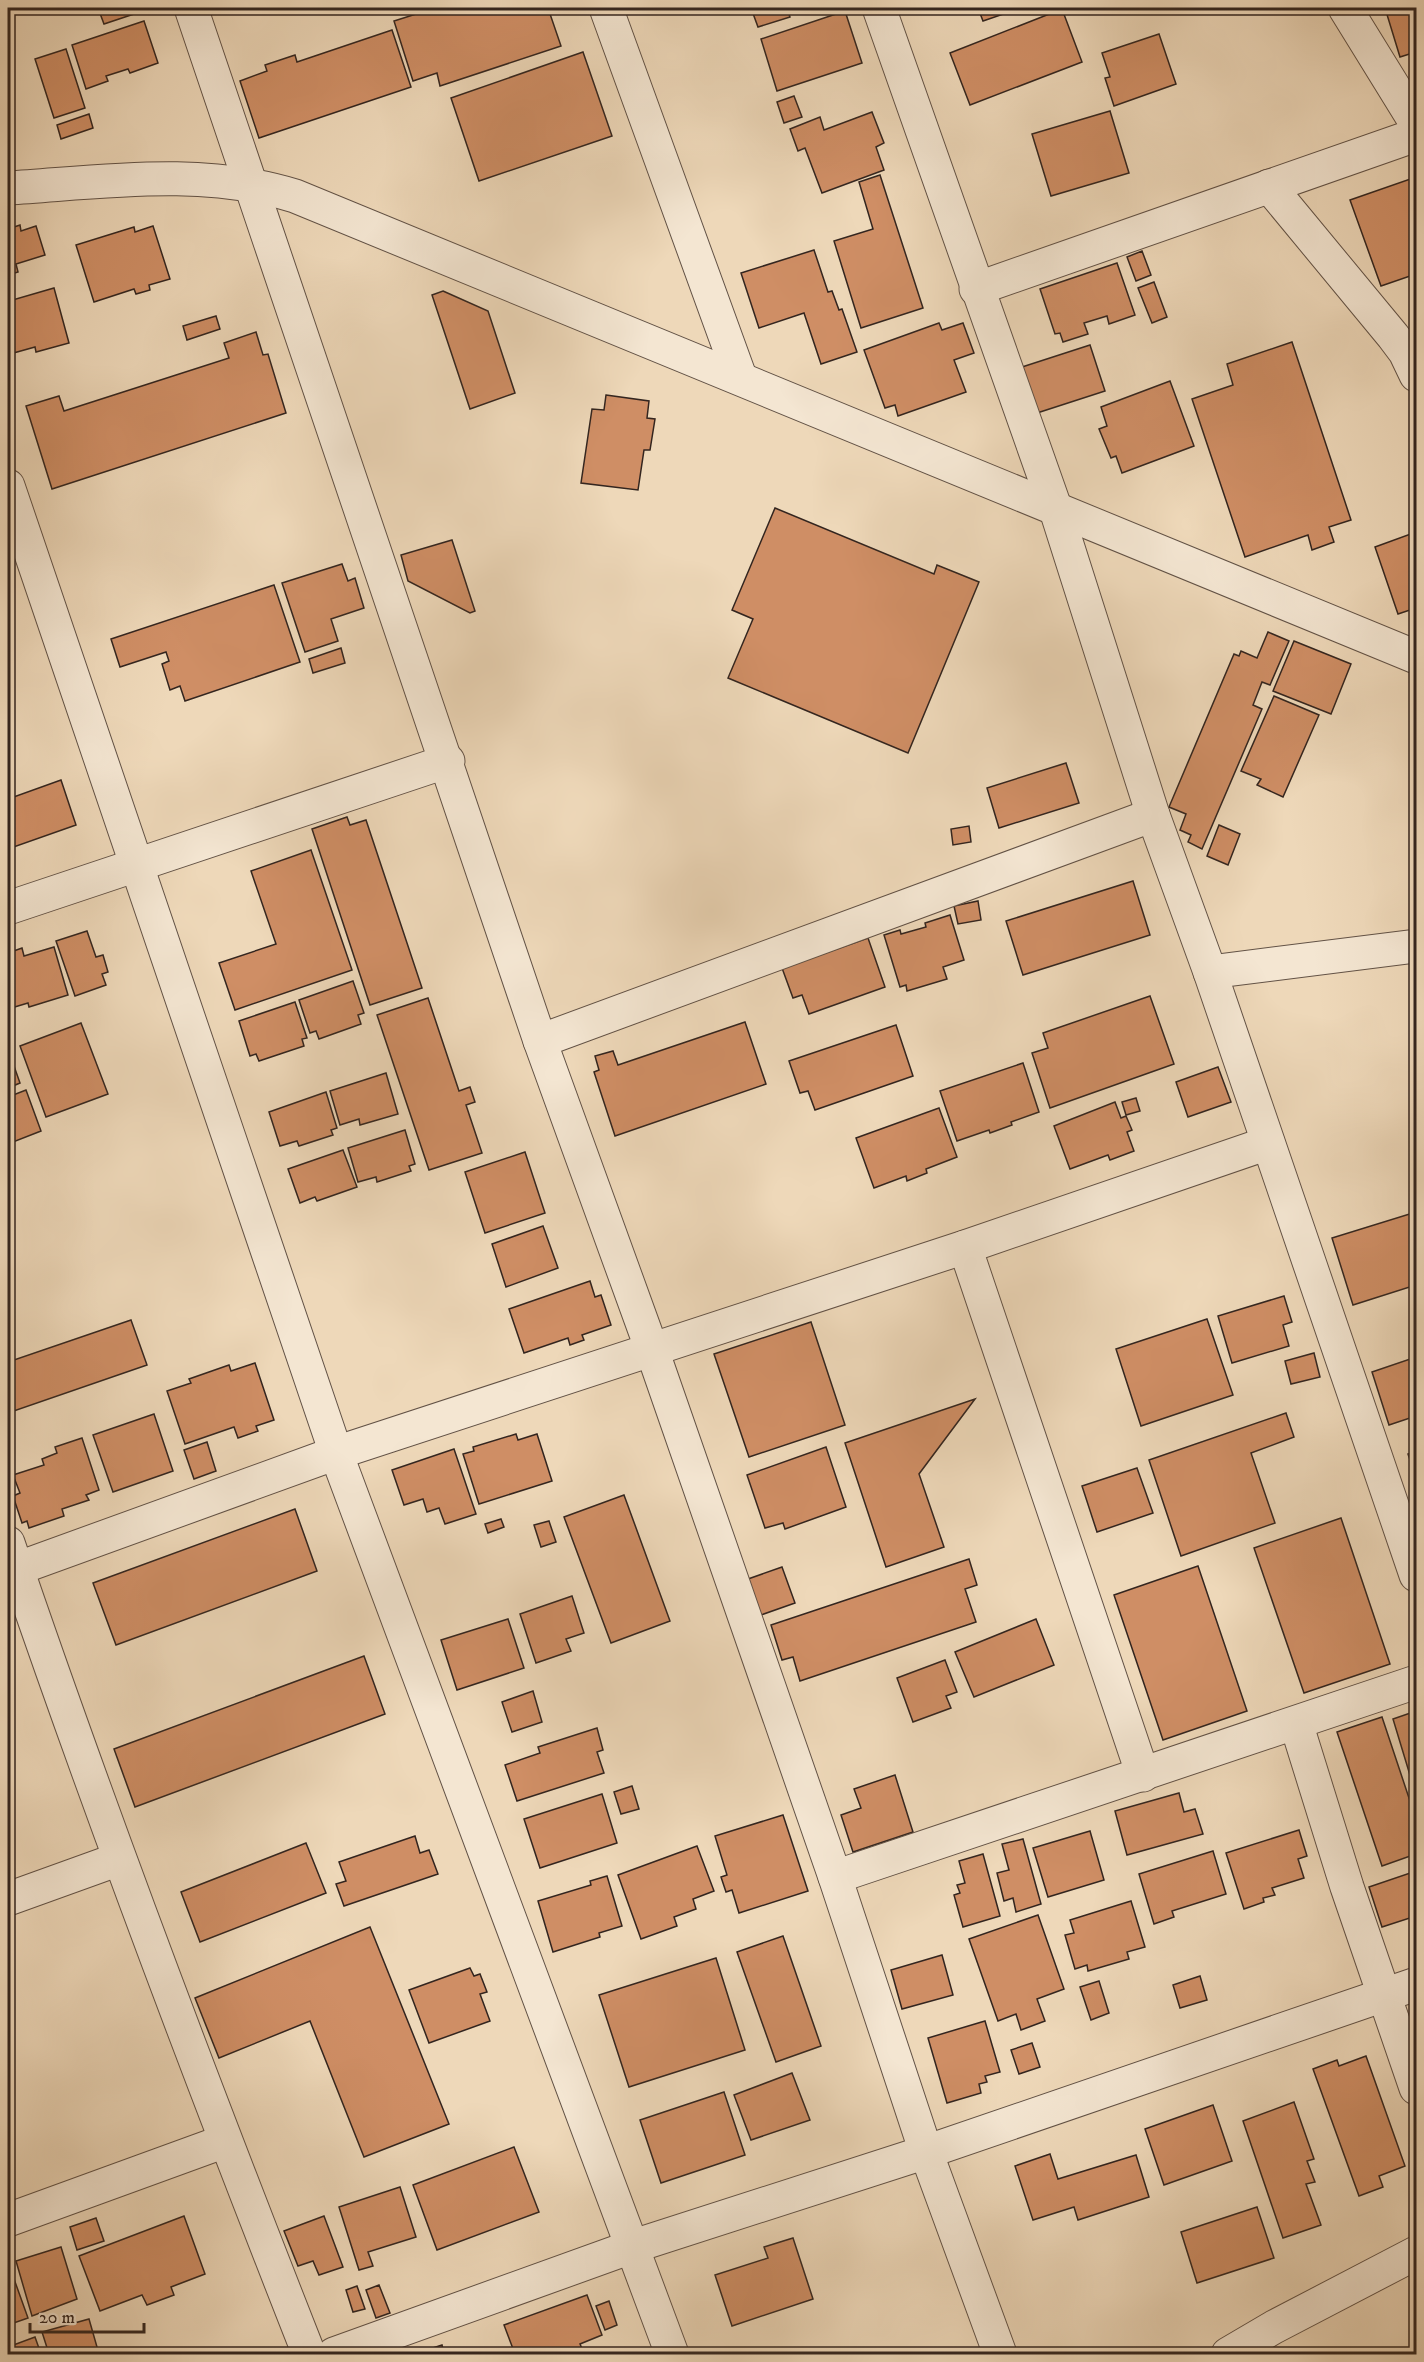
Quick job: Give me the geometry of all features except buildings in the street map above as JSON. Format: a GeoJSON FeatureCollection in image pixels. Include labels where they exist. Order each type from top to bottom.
{"type":"FeatureCollection","features":[{"type":"Feature","properties":{"kind":"street"},"geometry":{"type":"LineString","coordinates":[[191,8],[448,761],[540,1041],[652,1350],[835,1877],[926,2152],[1000,2355]]}},
{"type":"Feature","properties":{"kind":"street"},"geometry":{"type":"LineString","coordinates":[[606,8],[740,377]]}},
{"type":"Feature","properties":{"kind":"street"},"geometry":{"type":"LineString","coordinates":[[879,8],[976,289],[1056,510],[1153,814],[1210,972],[1416,1575]]}},
{"type":"Feature","properties":{"kind":"street"},"geometry":{"type":"LineString","coordinates":[[1345,8],[1416,123]]}},
{"type":"Feature","properties":{"kind":"street"},"geometry":{"type":"LineString","coordinates":[[976,289],[1416,135]]}},
{"type":"Feature","properties":{"kind":"street"},"geometry":{"type":"LineString","coordinates":[[8,188],[208,178],[296,196],[1416,657]]}},
{"type":"Feature","properties":{"kind":"street"},"geometry":{"type":"LineString","coordinates":[[1269,186],[1405,351],[1416,375]]}},
{"type":"Feature","properties":{"kind":"street"},"geometry":{"type":"LineString","coordinates":[[8,486],[134,864],[336,1453],[672,2355]]}},
{"type":"Feature","properties":{"kind":"street"},"geometry":{"type":"LineString","coordinates":[[8,908],[134,864],[448,761]]}},
{"type":"Feature","properties":{"kind":"street"},"geometry":{"type":"LineString","coordinates":[[540,1041],[1153,814]]}},
{"type":"Feature","properties":{"kind":"street"},"geometry":{"type":"LineString","coordinates":[[1210,972],[1416,946]]}},
{"type":"Feature","properties":{"kind":"street"},"geometry":{"type":"LineString","coordinates":[[309,2355],[225,2141],[10,1561],[965,1247],[1268,1143]]}},
{"type":"Feature","properties":{"kind":"street"},"geometry":{"type":"LineString","coordinates":[[965,1247],[1143,1775]]}},
{"type":"Feature","properties":{"kind":"street"},"geometry":{"type":"LineString","coordinates":[[835,1877],[1416,1682]]}},
{"type":"Feature","properties":{"kind":"street"},"geometry":{"type":"LineString","coordinates":[[1296,1723],[1416,2088]]}},
{"type":"Feature","properties":{"kind":"street"},"geometry":{"type":"LineString","coordinates":[[8,1899],[119,1859]]}},
{"type":"Feature","properties":{"kind":"street"},"geometry":{"type":"LineString","coordinates":[[334,2355],[631,2247],[926,2152],[1416,1984]]}},
{"type":"Feature","properties":{"kind":"street"},"geometry":{"type":"LineString","coordinates":[[8,2220],[225,2141]]}},
{"type":"Feature","properties":{"kind":"street"},"geometry":{"type":"LineString","coordinates":[[1228,2355],[1274,2327],[1416,2253]]}}]}
